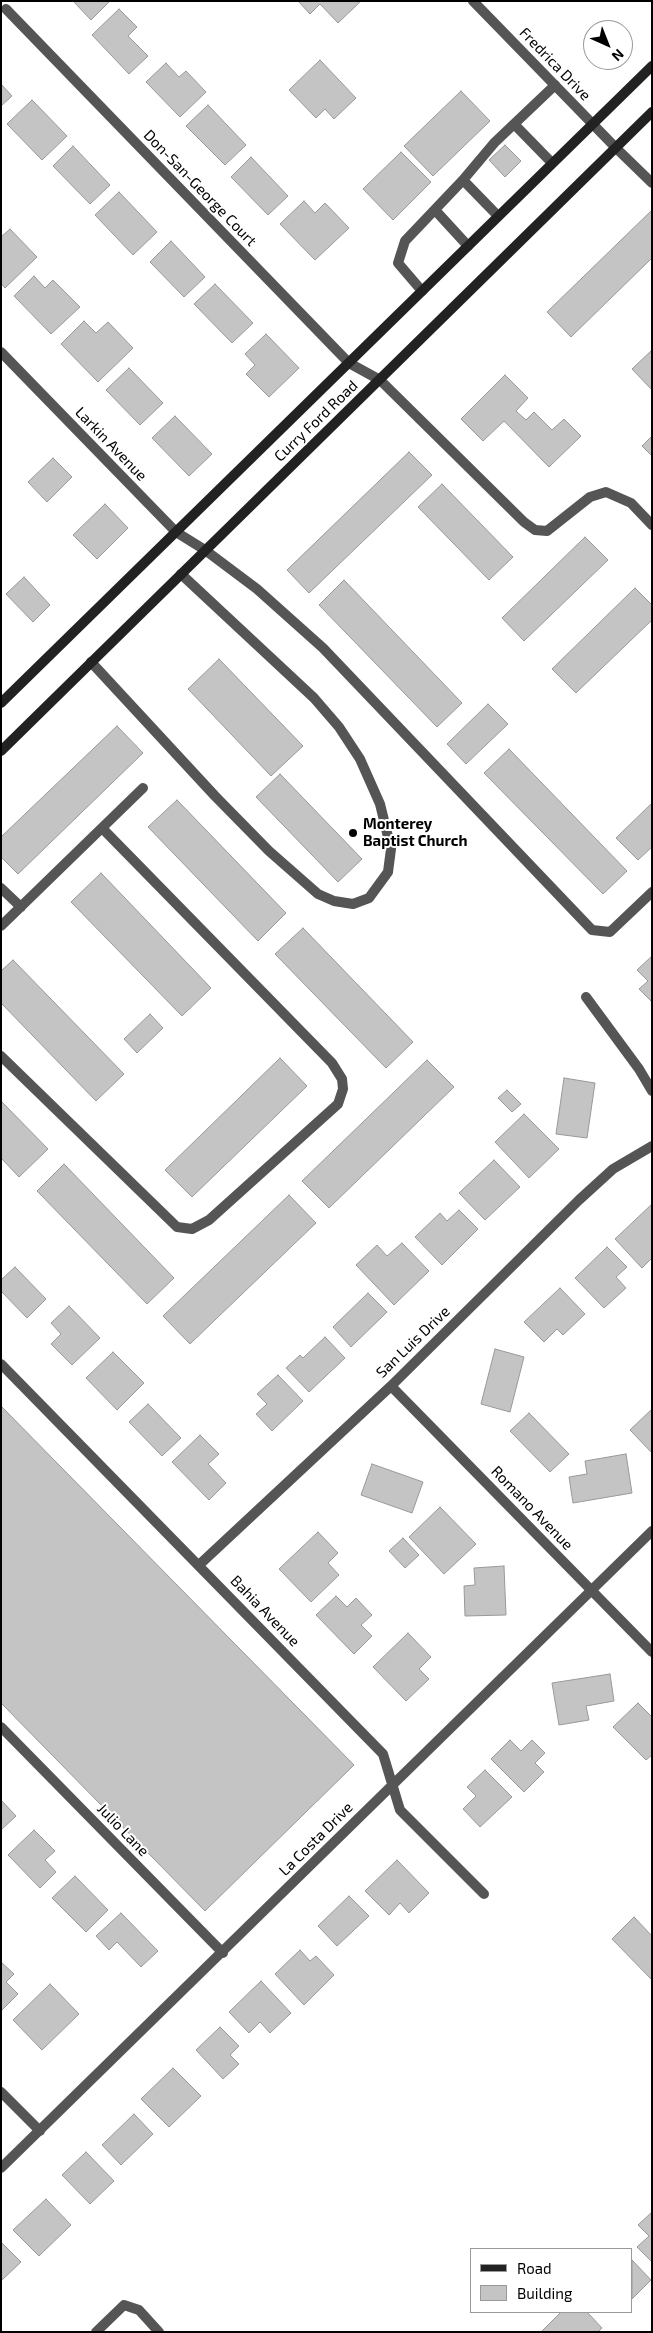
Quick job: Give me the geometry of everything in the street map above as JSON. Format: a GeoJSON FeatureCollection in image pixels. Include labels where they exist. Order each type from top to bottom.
{"type":"FeatureCollection","features":[{"type":"Feature","properties":{"kind":"main road","name":"Curry Ford Road"},"geometry":{"type":"LineString","coordinates":[[1,703],[652,66]]}},
{"type":"Feature","properties":{"kind":"main road","name":"Curry Ford Road"},"geometry":{"type":"LineString","coordinates":[[1,751],[652,112]]}},
{"type":"Feature","properties":{"kind":"street","name":"Fredrica Drive"},"geometry":{"type":"LineString","coordinates":[[473,1],[652,183]]}},
{"type":"Feature","properties":{"kind":"street","name":"Don-San-George Court"},"geometry":{"type":"LineString","coordinates":[[6,9],[349,363],[380,380],[524,522],[535,530],[547,531],[590,497],[606,492],[631,503],[652,525]]}},
{"type":"Feature","properties":{"kind":"street"},"geometry":{"type":"LineString","coordinates":[[422,292],[398,263],[405,241],[514,124],[555,85]]}},
{"type":"Feature","properties":{"kind":"street"},"geometry":{"type":"LineString","coordinates":[[514,124],[552,163]]}},
{"type":"Feature","properties":{"kind":"street"},"geometry":{"type":"LineString","coordinates":[[463,180],[498,216]]}},
{"type":"Feature","properties":{"kind":"street"},"geometry":{"type":"LineString","coordinates":[[435,210],[468,246]]}},
{"type":"Feature","properties":{"kind":"street","name":"Larkin Avenue"},"geometry":{"type":"LineString","coordinates":[[1,352],[176,532],[205,550],[257,589],[323,648],[592,930],[610,932],[652,892]]}},
{"type":"Feature","properties":{"kind":"street"},"geometry":{"type":"LineString","coordinates":[[91,662],[215,796],[269,851],[318,894],[334,901],[354,904],[369,898],[388,872],[391,849],[380,804],[360,759],[339,726],[314,698],[182,574]]}},
{"type":"Feature","properties":{"kind":"street"},"geometry":{"type":"LineString","coordinates":[[1,926],[143,788]]}},
{"type":"Feature","properties":{"kind":"street"},"geometry":{"type":"LineString","coordinates":[[1,1056],[177,1226],[192,1229],[209,1220],[338,1104],[343,1089],[342,1079],[332,1063],[102,828]]}},
{"type":"Feature","properties":{"kind":"street"},"geometry":{"type":"LineString","coordinates":[[1,888],[21,906]]}},
{"type":"Feature","properties":{"kind":"street"},"geometry":{"type":"LineString","coordinates":[[586,997],[639,1069],[652,1091]]}},
{"type":"Feature","properties":{"kind":"street","name":"San Luis Drive"},"geometry":{"type":"LineString","coordinates":[[199,1564],[391,1386],[579,1200],[613,1169],[652,1146]]}},
{"type":"Feature","properties":{"kind":"street","name":"Bahia Avenue"},"geometry":{"type":"LineString","coordinates":[[1,1364],[199,1564],[383,1754],[400,1810],[484,1894]]}},
{"type":"Feature","properties":{"kind":"street","name":"Romano Avenue"},"geometry":{"type":"LineString","coordinates":[[391,1386],[652,1652]]}},
{"type":"Feature","properties":{"kind":"street","name":"La Costa Drive"},"geometry":{"type":"LineString","coordinates":[[1,2168],[223,1953],[590,1589],[652,1531]]}},
{"type":"Feature","properties":{"kind":"street","name":"Julio Lane"},"geometry":{"type":"LineString","coordinates":[[1,1727],[223,1953]]}},
{"type":"Feature","properties":{"kind":"street"},"geometry":{"type":"LineString","coordinates":[[1,2092],[40,2131]]}},
{"type":"Feature","properties":{"kind":"street"},"geometry":{"type":"LineString","coordinates":[[96,2332],[124,2305],[139,2310],[159,2332]]}},
{"type":"Feature","properties":{"kind":"building"},"geometry":{"type":"Polygon","coordinates":[[[73,1],[110,1],[91,20],[73,1]]]}},
{"type":"Feature","properties":{"kind":"building"},"geometry":{"type":"Polygon","coordinates":[[[298,1],[361,1],[338,23],[320,4],[310,14],[298,1]]]}},
{"type":"Feature","properties":{"kind":"building"},"geometry":{"type":"Polygon","coordinates":[[[119,9],[137,27],[128,36],[148,56],[129,74],[92,35],[119,9]]]}},
{"type":"Feature","properties":{"kind":"building"},"geometry":{"type":"Polygon","coordinates":[[[320,60],[356,98],[334,119],[325,109],[316,118],[289,90],[320,60]]]}},
{"type":"Feature","properties":{"kind":"building"},"geometry":{"type":"Polygon","coordinates":[[[166,63],[179,77],[186,71],[206,92],[180,117],[146,82],[166,63]]]}},
{"type":"Feature","properties":{"kind":"building"},"geometry":{"type":"Polygon","coordinates":[[[1,84],[12,96],[1,106],[1,84]]]}},
{"type":"Feature","properties":{"kind":"building"},"geometry":{"type":"Polygon","coordinates":[[[461,91],[490,121],[433,176],[404,146],[461,91]]]}},
{"type":"Feature","properties":{"kind":"building"},"geometry":{"type":"Polygon","coordinates":[[[32,100],[67,136],[42,160],[7,124],[32,100]]]}},
{"type":"Feature","properties":{"kind":"building"},"geometry":{"type":"Polygon","coordinates":[[[208,105],[246,145],[225,165],[186,126],[208,105]]]}},
{"type":"Feature","properties":{"kind":"building"},"geometry":{"type":"Polygon","coordinates":[[[505,145],[521,161],[505,177],[489,160],[505,145]]]}},
{"type":"Feature","properties":{"kind":"building"},"geometry":{"type":"Polygon","coordinates":[[[73,146],[110,185],[90,204],[53,166],[73,146]]]}},
{"type":"Feature","properties":{"kind":"building"},"geometry":{"type":"Polygon","coordinates":[[[401,152],[431,182],[393,220],[363,189],[401,152]]]}},
{"type":"Feature","properties":{"kind":"building"},"geometry":{"type":"Polygon","coordinates":[[[251,157],[288,196],[268,215],[231,177],[251,157]]]}},
{"type":"Feature","properties":{"kind":"building"},"geometry":{"type":"Polygon","coordinates":[[[119,192],[157,232],[133,255],[95,215],[119,192]]]}},
{"type":"Feature","properties":{"kind":"building"},"geometry":{"type":"Polygon","coordinates":[[[304,201],[315,213],[325,203],[349,228],[315,260],[280,224],[304,201]]]}},
{"type":"Feature","properties":{"kind":"building"},"geometry":{"type":"Polygon","coordinates":[[[652,210],[652,258],[571,337],[547,312],[652,210]]]}},
{"type":"Feature","properties":{"kind":"building"},"geometry":{"type":"Polygon","coordinates":[[[10,229],[37,257],[5,288],[1,283],[1,237],[10,229]]]}},
{"type":"Feature","properties":{"kind":"building"},"geometry":{"type":"Polygon","coordinates":[[[171,241],[205,277],[184,297],[150,262],[171,241]]]}},
{"type":"Feature","properties":{"kind":"building"},"geometry":{"type":"Polygon","coordinates":[[[34,276],[45,288],[53,280],[80,307],[51,334],[14,296],[34,276]]]}},
{"type":"Feature","properties":{"kind":"building"},"geometry":{"type":"Polygon","coordinates":[[[215,284],[253,323],[232,343],[194,304],[215,284]]]}},
{"type":"Feature","properties":{"kind":"building"},"geometry":{"type":"Polygon","coordinates":[[[84,321],[96,333],[108,322],[133,348],[98,382],[61,344],[84,321]]]}},
{"type":"Feature","properties":{"kind":"building"},"geometry":{"type":"Polygon","coordinates":[[[266,334],[299,368],[269,397],[246,374],[255,365],[245,354],[266,334]]]}},
{"type":"Feature","properties":{"kind":"building"},"geometry":{"type":"Polygon","coordinates":[[[652,350],[652,390],[632,369],[652,350]]]}},
{"type":"Feature","properties":{"kind":"building"},"geometry":{"type":"Polygon","coordinates":[[[129,368],[163,403],[140,425],[106,390],[129,368]]]}},
{"type":"Feature","properties":{"kind":"building"},"geometry":{"type":"Polygon","coordinates":[[[505,375],[528,398],[516,411],[526,420],[534,412],[552,430],[564,419],[581,436],[549,467],[504,421],[483,441],[461,419],[505,375]]]}},
{"type":"Feature","properties":{"kind":"building"},"geometry":{"type":"Polygon","coordinates":[[[175,416],[212,454],[189,476],[152,438],[175,416]]]}},
{"type":"Feature","properties":{"kind":"building"},"geometry":{"type":"Polygon","coordinates":[[[652,436],[652,456],[642,446],[652,436]]]}},
{"type":"Feature","properties":{"kind":"building"},"geometry":{"type":"Polygon","coordinates":[[[409,452],[432,475],[309,593],[287,570],[409,452]]]}},
{"type":"Feature","properties":{"kind":"building"},"geometry":{"type":"Polygon","coordinates":[[[53,458],[72,477],[47,502],[28,482],[53,458]]]}},
{"type":"Feature","properties":{"kind":"building"},"geometry":{"type":"Polygon","coordinates":[[[442,484],[513,557],[489,580],[418,507],[442,484]]]}},
{"type":"Feature","properties":{"kind":"building"},"geometry":{"type":"Polygon","coordinates":[[[105,504],[128,528],[97,559],[73,535],[105,504]]]}},
{"type":"Feature","properties":{"kind":"building"},"geometry":{"type":"Polygon","coordinates":[[[585,537],[608,560],[524,641],[502,618],[585,537]]]}},
{"type":"Feature","properties":{"kind":"building"},"geometry":{"type":"Polygon","coordinates":[[[24,577],[50,605],[33,622],[6,594],[24,577]]]}},
{"type":"Feature","properties":{"kind":"building"},"geometry":{"type":"Polygon","coordinates":[[[344,580],[462,703],[437,727],[319,605],[344,580]]]}},
{"type":"Feature","properties":{"kind":"building"},"geometry":{"type":"Polygon","coordinates":[[[635,588],[652,605],[652,620],[576,693],[552,669],[635,588]]]}},
{"type":"Feature","properties":{"kind":"building"},"geometry":{"type":"Polygon","coordinates":[[[219,659],[303,746],[271,776],[188,689],[219,659]]]}},
{"type":"Feature","properties":{"kind":"building"},"geometry":{"type":"Polygon","coordinates":[[[488,704],[508,724],[466,764],[447,744],[488,704]]]}},
{"type":"Feature","properties":{"kind":"building"},"geometry":{"type":"Polygon","coordinates":[[[117,726],[143,753],[18,874],[1,857],[1,837],[117,726]]]}},
{"type":"Feature","properties":{"kind":"building"},"geometry":{"type":"Polygon","coordinates":[[[509,749],[627,871],[603,894],[484,773],[509,749]]]}},
{"type":"Feature","properties":{"kind":"building"},"geometry":{"type":"Polygon","coordinates":[[[280,774],[362,859],[338,882],[256,797],[280,774]]]}},
{"type":"Feature","properties":{"kind":"building"},"geometry":{"type":"Polygon","coordinates":[[[177,800],[286,913],[258,941],[148,827],[177,800]]]}},
{"type":"Feature","properties":{"kind":"building"},"geometry":{"type":"Polygon","coordinates":[[[652,803],[652,847],[638,860],[616,838],[652,803]]]}},
{"type":"Feature","properties":{"kind":"building"},"geometry":{"type":"Polygon","coordinates":[[[101,873],[211,988],[182,1016],[71,902],[101,873]]]}},
{"type":"Feature","properties":{"kind":"building"},"geometry":{"type":"Polygon","coordinates":[[[303,928],[413,1042],[386,1068],[275,954],[303,928]]]}},
{"type":"Feature","properties":{"kind":"building"},"geometry":{"type":"Polygon","coordinates":[[[652,956],[652,1002],[639,989],[648,981],[637,970],[652,956]]]}},
{"type":"Feature","properties":{"kind":"building"},"geometry":{"type":"Polygon","coordinates":[[[13,960],[124,1074],[96,1101],[1,1003],[1,971],[13,960]]]}},
{"type":"Feature","properties":{"kind":"building"},"geometry":{"type":"Polygon","coordinates":[[[150,1014],[163,1028],[137,1053],[124,1039],[150,1014]]]}},
{"type":"Feature","properties":{"kind":"building"},"geometry":{"type":"Polygon","coordinates":[[[280,1058],[307,1086],[192,1197],[165,1170],[280,1058]]]}},
{"type":"Feature","properties":{"kind":"building"},"geometry":{"type":"Polygon","coordinates":[[[427,1060],[454,1087],[329,1208],[302,1181],[427,1060]]]}},
{"type":"Feature","properties":{"kind":"building"},"geometry":{"type":"Polygon","coordinates":[[[564,1078],[595,1083],[587,1138],[556,1134],[564,1078]]]}},
{"type":"Feature","properties":{"kind":"building"},"geometry":{"type":"Polygon","coordinates":[[[507,1090],[521,1104],[512,1112],[498,1098],[507,1090]]]}},
{"type":"Feature","properties":{"kind":"building"},"geometry":{"type":"Polygon","coordinates":[[[1,1101],[48,1149],[19,1177],[1,1158],[1,1101]]]}},
{"type":"Feature","properties":{"kind":"building"},"geometry":{"type":"Polygon","coordinates":[[[524,1114],[559,1149],[529,1178],[495,1142],[524,1114]]]}},
{"type":"Feature","properties":{"kind":"building"},"geometry":{"type":"Polygon","coordinates":[[[494,1160],[520,1187],[485,1220],[459,1193],[494,1160]]]}},
{"type":"Feature","properties":{"kind":"building"},"geometry":{"type":"Polygon","coordinates":[[[64,1164],[174,1278],[147,1304],[37,1191],[64,1164]]]}},
{"type":"Feature","properties":{"kind":"building"},"geometry":{"type":"Polygon","coordinates":[[[289,1195],[316,1223],[190,1344],[163,1316],[289,1195]]]}},
{"type":"Feature","properties":{"kind":"building"},"geometry":{"type":"Polygon","coordinates":[[[652,1204],[652,1258],[642,1268],[615,1239],[652,1204]]]}},
{"type":"Feature","properties":{"kind":"building"},"geometry":{"type":"Polygon","coordinates":[[[459,1210],[478,1229],[442,1265],[415,1237],[440,1213],[447,1221],[459,1210]]]}},
{"type":"Feature","properties":{"kind":"building"},"geometry":{"type":"Polygon","coordinates":[[[402,1243],[429,1271],[394,1305],[356,1265],[377,1245],[387,1256],[402,1243]]]}},
{"type":"Feature","properties":{"kind":"building"},"geometry":{"type":"Polygon","coordinates":[[[607,1247],[627,1267],[616,1277],[626,1288],[604,1308],[575,1278],[607,1247]]]}},
{"type":"Feature","properties":{"kind":"building"},"geometry":{"type":"Polygon","coordinates":[[[15,1267],[46,1299],[27,1318],[1,1291],[1,1280],[15,1267]]]}},
{"type":"Feature","properties":{"kind":"building"},"geometry":{"type":"Polygon","coordinates":[[[560,1288],[585,1314],[563,1335],[557,1329],[544,1342],[524,1322],[560,1288]]]}},
{"type":"Feature","properties":{"kind":"building"},"geometry":{"type":"Polygon","coordinates":[[[368,1293],[387,1312],[351,1347],[333,1327],[368,1293]]]}},
{"type":"Feature","properties":{"kind":"building"},"geometry":{"type":"Polygon","coordinates":[[[69,1306],[100,1338],[72,1365],[51,1344],[61,1334],[51,1323],[69,1306]]]}},
{"type":"Feature","properties":{"kind":"building"},"geometry":{"type":"Polygon","coordinates":[[[325,1337],[345,1358],[309,1392],[286,1368],[300,1355],[303,1358],[325,1337]]]}},
{"type":"Feature","properties":{"kind":"building"},"geometry":{"type":"Polygon","coordinates":[[[495,1349],[524,1357],[510,1412],[481,1404],[495,1349]]]}},
{"type":"Feature","properties":{"kind":"building"},"geometry":{"type":"Polygon","coordinates":[[[113,1352],[144,1383],[117,1410],[86,1378],[113,1352]]]}},
{"type":"Feature","properties":{"kind":"building"},"geometry":{"type":"Polygon","coordinates":[[[278,1375],[303,1401],[272,1431],[256,1414],[267,1404],[257,1394],[278,1375]]]}},
{"type":"Feature","properties":{"kind":"building"},"geometry":{"type":"Polygon","coordinates":[[[148,1404],[181,1438],[162,1456],[129,1422],[148,1404]]]}},
{"type":"Feature","properties":{"kind":"building"},"geometry":{"type":"Polygon","coordinates":[[[1,1406],[354,1765],[205,1911],[1,1703],[1,1406]]]}},
{"type":"Feature","properties":{"kind":"building"},"geometry":{"type":"Polygon","coordinates":[[[652,1409],[652,1453],[630,1430],[652,1409]]]}},
{"type":"Feature","properties":{"kind":"building"},"geometry":{"type":"Polygon","coordinates":[[[529,1413],[569,1454],[550,1472],[510,1431],[529,1413]]]}},
{"type":"Feature","properties":{"kind":"building"},"geometry":{"type":"Polygon","coordinates":[[[200,1435],[219,1454],[208,1464],[226,1483],[209,1500],[172,1462],[200,1435]]]}},
{"type":"Feature","properties":{"kind":"building"},"geometry":{"type":"Polygon","coordinates":[[[626,1454],[632,1493],[573,1503],[569,1477],[587,1474],[585,1461],[626,1454]]]}},
{"type":"Feature","properties":{"kind":"building"},"geometry":{"type":"Polygon","coordinates":[[[372,1464],[423,1482],[412,1513],[361,1495],[372,1464]]]}},
{"type":"Feature","properties":{"kind":"building"},"geometry":{"type":"Polygon","coordinates":[[[440,1507],[476,1544],[444,1574],[409,1537],[440,1507]]]}},
{"type":"Feature","properties":{"kind":"building"},"geometry":{"type":"Polygon","coordinates":[[[318,1532],[338,1553],[328,1563],[339,1575],[311,1602],[279,1569],[318,1532]]]}},
{"type":"Feature","properties":{"kind":"building"},"geometry":{"type":"Polygon","coordinates":[[[403,1538],[419,1555],[405,1568],[389,1551],[403,1538]]]}},
{"type":"Feature","properties":{"kind":"building"},"geometry":{"type":"Polygon","coordinates":[[[504,1566],[506,1615],[465,1616],[464,1586],[475,1585],[474,1568],[504,1566]]]}},
{"type":"Feature","properties":{"kind":"building"},"geometry":{"type":"Polygon","coordinates":[[[336,1596],[347,1607],[356,1598],[372,1615],[361,1625],[372,1636],[354,1654],[316,1615],[336,1596]]]}},
{"type":"Feature","properties":{"kind":"building"},"geometry":{"type":"Polygon","coordinates":[[[408,1633],[431,1657],[419,1669],[429,1679],[406,1701],[373,1667],[408,1633]]]}},
{"type":"Feature","properties":{"kind":"building"},"geometry":{"type":"Polygon","coordinates":[[[610,1674],[614,1701],[586,1706],[589,1720],[559,1725],[552,1683],[610,1674]]]}},
{"type":"Feature","properties":{"kind":"building"},"geometry":{"type":"Polygon","coordinates":[[[638,1703],[652,1717],[652,1755],[646,1760],[613,1727],[638,1703]]]}},
{"type":"Feature","properties":{"kind":"building"},"geometry":{"type":"Polygon","coordinates":[[[510,1740],[521,1751],[532,1740],[545,1753],[535,1763],[544,1772],[524,1792],[491,1759],[510,1740]]]}},
{"type":"Feature","properties":{"kind":"building"},"geometry":{"type":"Polygon","coordinates":[[[485,1770],[512,1797],[480,1827],[463,1809],[476,1796],[467,1787],[485,1770]]]}},
{"type":"Feature","properties":{"kind":"building"},"geometry":{"type":"Polygon","coordinates":[[[1,1800],[16,1816],[1,1830],[1,1800]]]}},
{"type":"Feature","properties":{"kind":"building"},"geometry":{"type":"Polygon","coordinates":[[[34,1830],[55,1851],[45,1860],[56,1872],[40,1888],[8,1855],[34,1830]]]}},
{"type":"Feature","properties":{"kind":"building"},"geometry":{"type":"Polygon","coordinates":[[[397,1860],[429,1893],[409,1913],[400,1903],[389,1915],[365,1891],[397,1860]]]}},
{"type":"Feature","properties":{"kind":"building"},"geometry":{"type":"Polygon","coordinates":[[[75,1876],[108,1910],[86,1932],[52,1898],[75,1876]]]}},
{"type":"Feature","properties":{"kind":"building"},"geometry":{"type":"Polygon","coordinates":[[[349,1896],[369,1916],[337,1946],[318,1926],[349,1896]]]}},
{"type":"Feature","properties":{"kind":"building"},"geometry":{"type":"Polygon","coordinates":[[[121,1913],[158,1951],[141,1967],[117,1942],[109,1950],[96,1936],[121,1913]]]}},
{"type":"Feature","properties":{"kind":"building"},"geometry":{"type":"Polygon","coordinates":[[[634,1917],[652,1936],[652,1980],[612,1939],[634,1917]]]}},
{"type":"Feature","properties":{"kind":"building"},"geometry":{"type":"Polygon","coordinates":[[[300,1950],[310,1961],[316,1956],[334,1975],[304,2005],[275,1974],[300,1950]]]}},
{"type":"Feature","properties":{"kind":"building"},"geometry":{"type":"Polygon","coordinates":[[[1,1962],[14,1974],[6,1982],[18,1994],[1,2011],[1,1962]]]}},
{"type":"Feature","properties":{"kind":"building"},"geometry":{"type":"Polygon","coordinates":[[[261,1981],[291,2013],[270,2033],[260,2022],[249,2033],[229,2012],[261,1981]]]}},
{"type":"Feature","properties":{"kind":"building"},"geometry":{"type":"Polygon","coordinates":[[[50,1984],[79,2014],[42,2050],[13,2020],[50,1984]]]}},
{"type":"Feature","properties":{"kind":"building"},"geometry":{"type":"Polygon","coordinates":[[[220,2027],[239,2046],[230,2055],[239,2064],[223,2079],[196,2050],[220,2027]]]}},
{"type":"Feature","properties":{"kind":"building"},"geometry":{"type":"Polygon","coordinates":[[[173,2068],[201,2096],[169,2127],[141,2099],[173,2068]]]}},
{"type":"Feature","properties":{"kind":"building"},"geometry":{"type":"Polygon","coordinates":[[[134,2114],[153,2134],[121,2165],[102,2145],[134,2114]]]}},
{"type":"Feature","properties":{"kind":"building"},"geometry":{"type":"Polygon","coordinates":[[[86,2152],[114,2181],[90,2204],[62,2175],[86,2152]]]}},
{"type":"Feature","properties":{"kind":"building"},"geometry":{"type":"Polygon","coordinates":[[[46,2199],[71,2225],[39,2256],[13,2230],[46,2199]]]}},
{"type":"Feature","properties":{"kind":"building"},"geometry":{"type":"Polygon","coordinates":[[[652,2212],[652,2262],[637,2247],[649,2236],[638,2225],[652,2212]]]}},
{"type":"Feature","properties":{"kind":"building"},"geometry":{"type":"Polygon","coordinates":[[[1,2242],[21,2262],[1,2281],[1,2242]]]}},
{"type":"Feature","properties":{"kind":"building"},"geometry":{"type":"Polygon","coordinates":[[[633,2261],[651,2280],[633,2298],[633,2261]]]}},
{"type":"Feature","properties":{"kind":"building"},"geometry":{"type":"Polygon","coordinates":[[[560,2313],[588,2313],[602,2328],[598,2332],[541,2332],[560,2313]]]}},
{"type":"Feature","properties":{"kind":"place","name":"Monterey Baptist Church"},"geometry":{"type":"Point","coordinates":[353,833]}}]}
